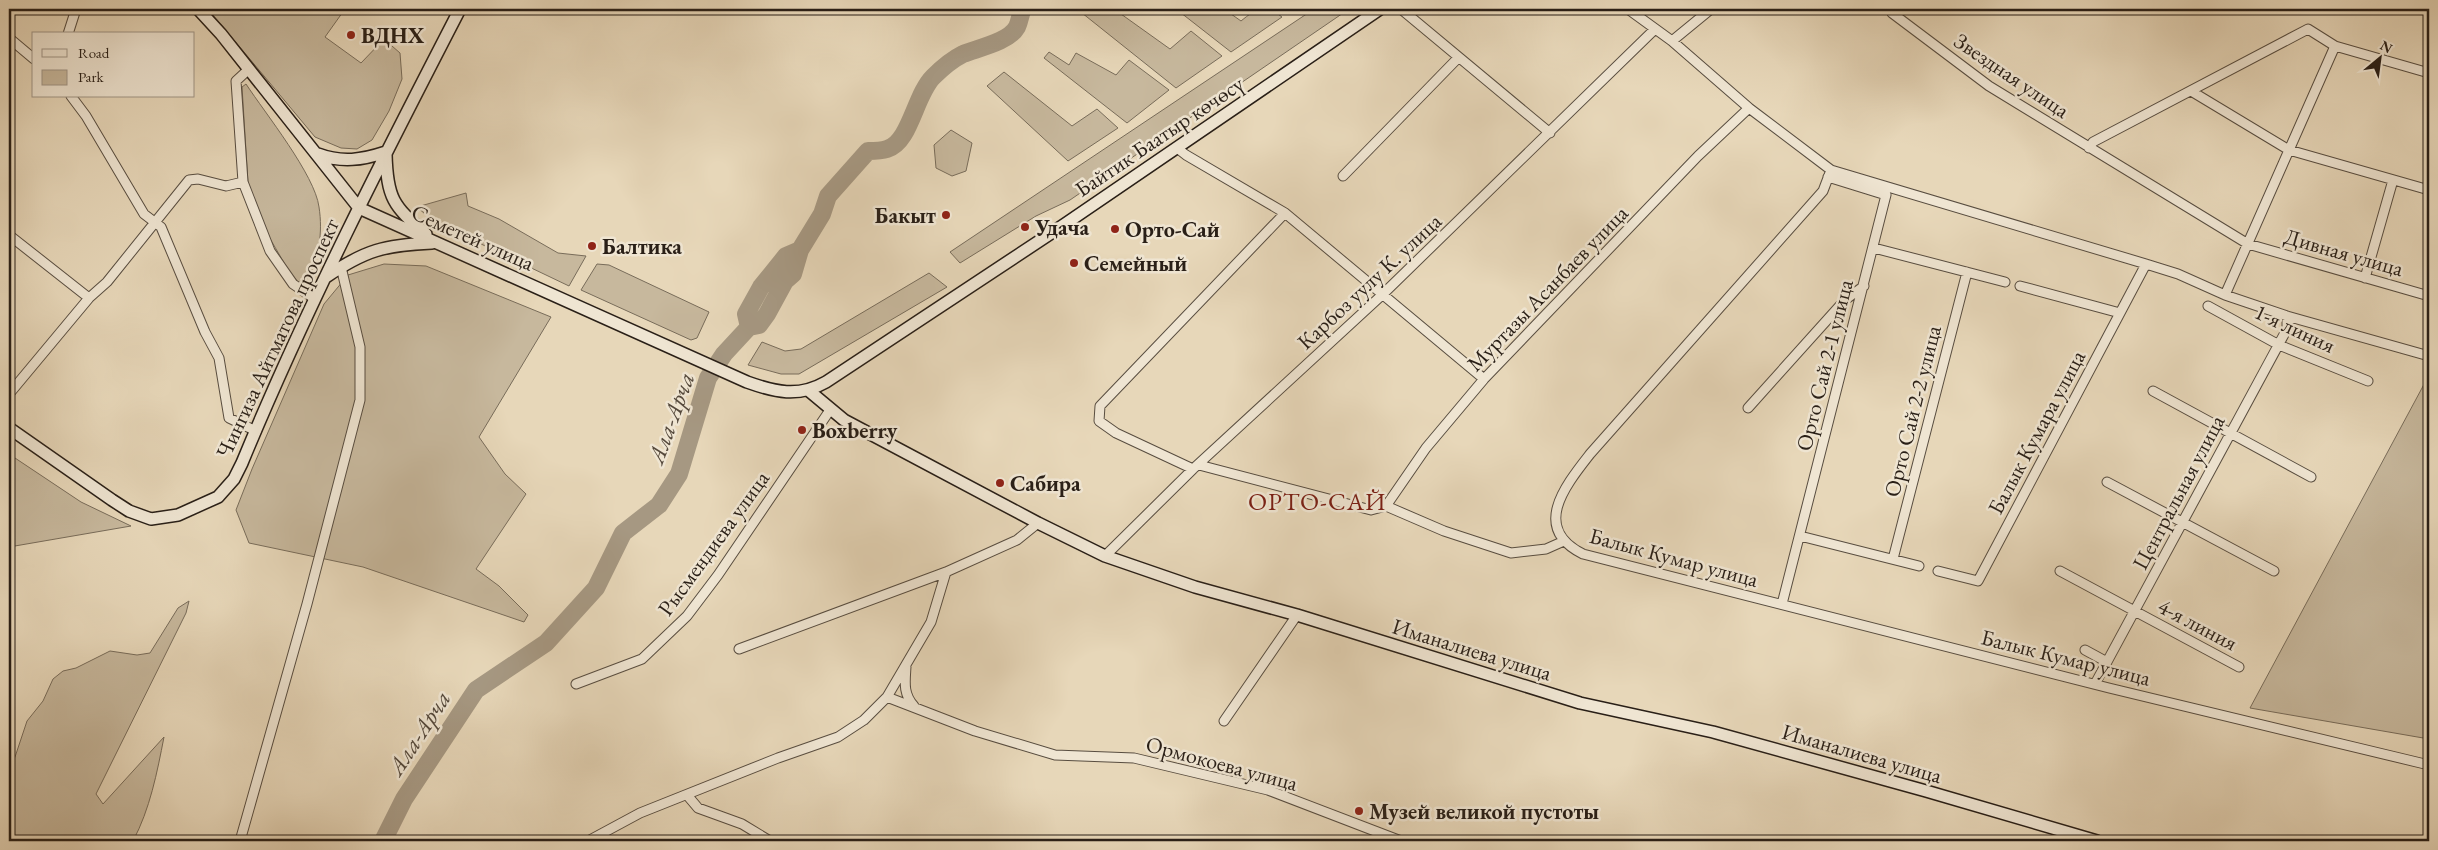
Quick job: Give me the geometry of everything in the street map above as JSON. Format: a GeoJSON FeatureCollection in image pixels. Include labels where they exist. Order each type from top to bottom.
{"type":"FeatureCollection","features":[{"type":"Feature","properties":{"kind":"main road","name":"Семетей улица"},"geometry":{"type":"LineString","coordinates":[[198,9],[250,69],[359,208],[692,355],[747,382],[770,390],[787,393],[808,390]]}},
{"type":"Feature","properties":{"kind":"main road","name":"Чингиза Айтматова проспект"},"geometry":{"type":"LineString","coordinates":[[9,428],[129,511],[151,519],[178,515],[209,503],[227,488],[242,463],[315,299],[386,152],[460,9]]}},
{"type":"Feature","properties":{"kind":"main road","name":"Байтик Баатыр көчөсү"},"geometry":{"type":"LineString","coordinates":[[808,390],[826,382],[1177,148],[1380,9]]}},
{"type":"Feature","properties":{"kind":"main road"},"geometry":{"type":"LineString","coordinates":[[318,154],[330,158],[349,160],[386,152],[388,186],[396,205],[400,212],[436,243]]}},
{"type":"Feature","properties":{"kind":"main road"},"geometry":{"type":"LineString","coordinates":[[326,277],[358,256],[380,248],[436,243]]}},
{"type":"Feature","properties":{"kind":"main road","name":"Иманалиева улица"},"geometry":{"type":"LineString","coordinates":[[808,390],[830,410],[860,428],[1038,523],[1105,556],[1195,587],[1297,615],[1580,703],[1713,732],[1926,791],[2096,841]]}},
{"type":"Feature","properties":{"kind":"street"},"geometry":{"type":"LineString","coordinates":[[69,32],[76,9]]}},
{"type":"Feature","properties":{"kind":"street"},"geometry":{"type":"LineString","coordinates":[[1400,9],[1550,132]]}},
{"type":"Feature","properties":{"kind":"street"},"geometry":{"type":"LineString","coordinates":[[1628,9],[1672,41],[1749,108],[1830,174],[2146,264],[2178,274],[2225,295],[2287,316],[2429,356]]}},
{"type":"Feature","properties":{"kind":"street"},"geometry":{"type":"LineString","coordinates":[[1672,41],[1710,9]]}},
{"type":"Feature","properties":{"kind":"street","name":"Звездная улица"},"geometry":{"type":"LineString","coordinates":[[1892,13],[1989,86],[2248,244]]}},
{"type":"Feature","properties":{"kind":"street"},"geometry":{"type":"LineString","coordinates":[[2089,148],[2093,142],[2308,29],[2335,46],[2429,73]]}},
{"type":"Feature","properties":{"kind":"street","name":"Карбоз уулу К. улица"},"geometry":{"type":"LineString","coordinates":[[1105,556],[1196,467],[1382,295],[1656,30]]}},
{"type":"Feature","properties":{"kind":"street"},"geometry":{"type":"LineString","coordinates":[[9,38],[32,57]]}},
{"type":"Feature","properties":{"kind":"street"},"geometry":{"type":"LineString","coordinates":[[2225,295],[2335,46]]}},
{"type":"Feature","properties":{"kind":"street"},"geometry":{"type":"LineString","coordinates":[[1343,176],[1458,58]]}},
{"type":"Feature","properties":{"kind":"street"},"geometry":{"type":"LineString","coordinates":[[250,69],[236,81],[243,182],[270,250],[293,284],[315,299]]}},
{"type":"Feature","properties":{"kind":"street"},"geometry":{"type":"LineString","coordinates":[[2190,91],[2289,150],[2429,190]]}},
{"type":"Feature","properties":{"kind":"street"},"geometry":{"type":"LineString","coordinates":[[72,98],[86,116],[144,214],[161,227],[204,332],[219,358],[229,418],[256,431]]}},
{"type":"Feature","properties":{"kind":"street","name":"Муртазы Асанбаев улица"},"geometry":{"type":"LineString","coordinates":[[1386,506],[1426,448],[1484,379],[1698,156],[1749,108]]}},
{"type":"Feature","properties":{"kind":"street"},"geometry":{"type":"LineString","coordinates":[[1177,148],[1285,213],[1484,379]]}},
{"type":"Feature","properties":{"kind":"street","name":"Орто Сай 2-1 улица"},"geometry":{"type":"LineString","coordinates":[[1782,604],[1874,248],[1886,194],[1830,174]]}},
{"type":"Feature","properties":{"kind":"street","name":"Балык Кумар улица"},"geometry":{"type":"LineString","coordinates":[[1830,174],[1823,191],[1590,454],[1569,481],[1556,509],[1557,530],[1564,541],[1583,554],[2096,684],[2429,765]]}},
{"type":"Feature","properties":{"kind":"street"},"geometry":{"type":"LineString","coordinates":[[9,394],[89,298],[107,282],[189,180],[198,179],[226,186],[243,182]]}},
{"type":"Feature","properties":{"kind":"street"},"geometry":{"type":"LineString","coordinates":[[2365,278],[2393,180]]}},
{"type":"Feature","properties":{"kind":"street"},"geometry":{"type":"LineString","coordinates":[[1285,213],[1100,406],[1099,421],[1116,433],[1196,467],[1370,510],[1386,506],[1444,531],[1511,553],[1546,549],[1564,541]]}},
{"type":"Feature","properties":{"kind":"street"},"geometry":{"type":"LineString","coordinates":[[9,235],[89,298]]}},
{"type":"Feature","properties":{"kind":"street","name":"Дивная улица"},"geometry":{"type":"LineString","coordinates":[[2248,244],[2429,296]]}},
{"type":"Feature","properties":{"kind":"street"},"geometry":{"type":"LineString","coordinates":[[1874,248],[2005,282]]}},
{"type":"Feature","properties":{"kind":"street","name":"Балык Кумара улица"},"geometry":{"type":"LineString","coordinates":[[1938,571],[1978,581],[2146,264]]}},
{"type":"Feature","properties":{"kind":"street"},"geometry":{"type":"LineString","coordinates":[[240,841],[307,604],[360,400],[360,347],[341,267]]}},
{"type":"Feature","properties":{"kind":"street","name":"Орто Сай 2-2 улица"},"geometry":{"type":"LineString","coordinates":[[1893,559],[1967,272]]}},
{"type":"Feature","properties":{"kind":"street"},"geometry":{"type":"LineString","coordinates":[[1748,408],[1844,300],[1864,286]]}},
{"type":"Feature","properties":{"kind":"street"},"geometry":{"type":"LineString","coordinates":[[2020,286],[2120,313]]}},
{"type":"Feature","properties":{"kind":"street","name":"1-я линия"},"geometry":{"type":"LineString","coordinates":[[2208,306],[2279,345],[2368,382]]}},
{"type":"Feature","properties":{"kind":"street","name":"Центральная улица"},"geometry":{"type":"LineString","coordinates":[[2096,684],[2279,345],[2287,329],[2287,316]]}},
{"type":"Feature","properties":{"kind":"street"},"geometry":{"type":"LineString","coordinates":[[2153,391],[2311,477]]}},
{"type":"Feature","properties":{"kind":"street","name":"Рысмендиева улица"},"geometry":{"type":"LineString","coordinates":[[576,684],[642,659],[687,616],[718,575],[830,410]]}},
{"type":"Feature","properties":{"kind":"street"},"geometry":{"type":"LineString","coordinates":[[2106,482],[2274,571]]}},
{"type":"Feature","properties":{"kind":"street"},"geometry":{"type":"LineString","coordinates":[[739,649],[946,572],[1018,540],[1038,523]]}},
{"type":"Feature","properties":{"kind":"street"},"geometry":{"type":"LineString","coordinates":[[1800,536],[1919,566]]}},
{"type":"Feature","properties":{"kind":"street","name":"4-я линия"},"geometry":{"type":"LineString","coordinates":[[2060,571],[2239,667]]}},
{"type":"Feature","properties":{"kind":"street"},"geometry":{"type":"LineString","coordinates":[[588,841],[640,813],[778,758],[838,738],[864,720],[887,697],[931,622],[946,572]]}},
{"type":"Feature","properties":{"kind":"street"},"geometry":{"type":"LineString","coordinates":[[1224,721],[1297,615]]}},
{"type":"Feature","properties":{"kind":"street"},"geometry":{"type":"LineString","coordinates":[[2085,650],[2107,662]]}},
{"type":"Feature","properties":{"kind":"street"},"geometry":{"type":"LineString","coordinates":[[907,664],[905,690],[908,699],[914,706]]}},
{"type":"Feature","properties":{"kind":"street","name":"Ормокоева улица"},"geometry":{"type":"LineString","coordinates":[[887,697],[975,731],[1055,755],[1134,758],[1268,790],[1401,841]]}},
{"type":"Feature","properties":{"kind":"street"},"geometry":{"type":"LineString","coordinates":[[687,795],[698,808],[742,824],[770,841]]}},
{"type":"Feature","properties":{"kind":"green space"},"geometry":{"type":"Polygon","coordinates":[[[208,9],[345,9],[325,37],[361,63],[384,39],[400,53],[402,79],[389,111],[372,140],[357,149],[341,148],[315,137],[208,9]]]}},
{"type":"Feature","properties":{"kind":"green space"},"geometry":{"type":"Polygon","coordinates":[[[1077,9],[1114,9],[1170,49],[1191,31],[1222,56],[1176,88],[1077,9]]]}},
{"type":"Feature","properties":{"kind":"green space"},"geometry":{"type":"Polygon","coordinates":[[[1176,9],[1224,9],[1241,21],[1256,10],[1261,9],[1270,10],[1282,17],[1231,52],[1176,9]]]}},
{"type":"Feature","properties":{"kind":"green space"},"geometry":{"type":"Polygon","coordinates":[[[1314,9],[1349,9],[1070,200],[1036,216],[960,263],[950,252],[1314,9]]]}},
{"type":"Feature","properties":{"kind":"green space"},"geometry":{"type":"Polygon","coordinates":[[[1049,52],[1069,65],[1076,53],[1116,75],[1129,60],[1169,90],[1127,123],[1044,58],[1049,52]]]}},
{"type":"Feature","properties":{"kind":"green space"},"geometry":{"type":"Polygon","coordinates":[[[1004,72],[1072,126],[1097,109],[1118,128],[1068,161],[987,86],[1004,72]]]}},
{"type":"Feature","properties":{"kind":"green space"},"geometry":{"type":"Polygon","coordinates":[[[246,84],[309,178],[319,207],[320,236],[317,255],[306,281],[299,283],[290,273],[265,230],[248,183],[242,87],[246,84]]]}},
{"type":"Feature","properties":{"kind":"green space"},"geometry":{"type":"Polygon","coordinates":[[[951,130],[972,143],[966,171],[952,176],[936,168],[934,145],[951,130]]]}},
{"type":"Feature","properties":{"kind":"green space"},"geometry":{"type":"Polygon","coordinates":[[[466,193],[468,206],[499,219],[558,253],[586,256],[569,286],[433,221],[417,207],[466,193]]]}},
{"type":"Feature","properties":{"kind":"green space"},"geometry":{"type":"Polygon","coordinates":[[[384,264],[426,266],[551,317],[479,437],[505,474],[526,494],[476,569],[499,586],[528,615],[524,622],[363,567],[249,543],[236,510],[324,304],[348,275],[384,264]]]}},
{"type":"Feature","properties":{"kind":"green space"},"geometry":{"type":"Polygon","coordinates":[[[597,264],[609,265],[709,312],[697,338],[691,340],[581,290],[597,264]]]}},
{"type":"Feature","properties":{"kind":"green space"},"geometry":{"type":"Polygon","coordinates":[[[929,273],[947,287],[799,374],[781,374],[748,365],[762,342],[785,351],[801,349],[929,273]]]}},
{"type":"Feature","properties":{"kind":"green space"},"geometry":{"type":"Polygon","coordinates":[[[2429,375],[2429,739],[2250,708],[2429,375]]]}},
{"type":"Feature","properties":{"kind":"green space"},"geometry":{"type":"Polygon","coordinates":[[[9,454],[81,502],[131,526],[9,547],[9,454]]]}},
{"type":"Feature","properties":{"kind":"green space"},"geometry":{"type":"Polygon","coordinates":[[[189,601],[186,613],[96,794],[103,804],[164,737],[156,777],[148,804],[133,841],[9,841],[9,767],[15,757],[27,721],[43,701],[53,679],[63,671],[76,668],[110,651],[137,655],[150,653],[178,608],[189,601]]]}},
{"type":"Feature","properties":{"kind":"waterway","name":"Ала-Арча"},"geometry":{"type":"LineString","coordinates":[[383,841],[404,799],[476,690],[546,643],[596,588],[623,533],[659,505],[679,474],[708,378],[724,354],[749,327],[746,314],[761,287],[786,256],[800,250],[822,214],[828,196],[868,151],[880,151],[895,145],[907,128],[921,95],[936,74],[951,61],[963,54],[1007,37],[1017,27],[1023,9]]}},
{"type":"Feature","properties":{"kind":"waterway"},"geometry":{"type":"LineString","coordinates":[[749,327],[759,325],[767,314],[785,281],[793,274],[800,250]]}},
{"type":"Feature","properties":{"kind":"place","name":"ВДНХ"},"geometry":{"type":"Point","coordinates":[351,35]}},
{"type":"Feature","properties":{"kind":"place","name":"Бакыт"},"geometry":{"type":"Point","coordinates":[946,215]}},
{"type":"Feature","properties":{"kind":"place","name":"Удача"},"geometry":{"type":"Point","coordinates":[1025,227]}},
{"type":"Feature","properties":{"kind":"place","name":"Орто-Сай"},"geometry":{"type":"Point","coordinates":[1115,229]}},
{"type":"Feature","properties":{"kind":"place","name":"Балтика"},"geometry":{"type":"Point","coordinates":[592,246]}},
{"type":"Feature","properties":{"kind":"place","name":"Семейный"},"geometry":{"type":"Point","coordinates":[1074,263]}},
{"type":"Feature","properties":{"kind":"place","name":"Boxberry"},"geometry":{"type":"Point","coordinates":[802,430]}},
{"type":"Feature","properties":{"kind":"place","name":"Сабира"},"geometry":{"type":"Point","coordinates":[1000,483]}},
{"type":"Feature","properties":{"kind":"place","name":"Музей великой пустоты"},"geometry":{"type":"Point","coordinates":[1359,811]}},
{"type":"Feature","properties":{"kind":"district","name":"ОРТО-САЙ"},"geometry":{"type":"Point","coordinates":[1317,501]}}]}
